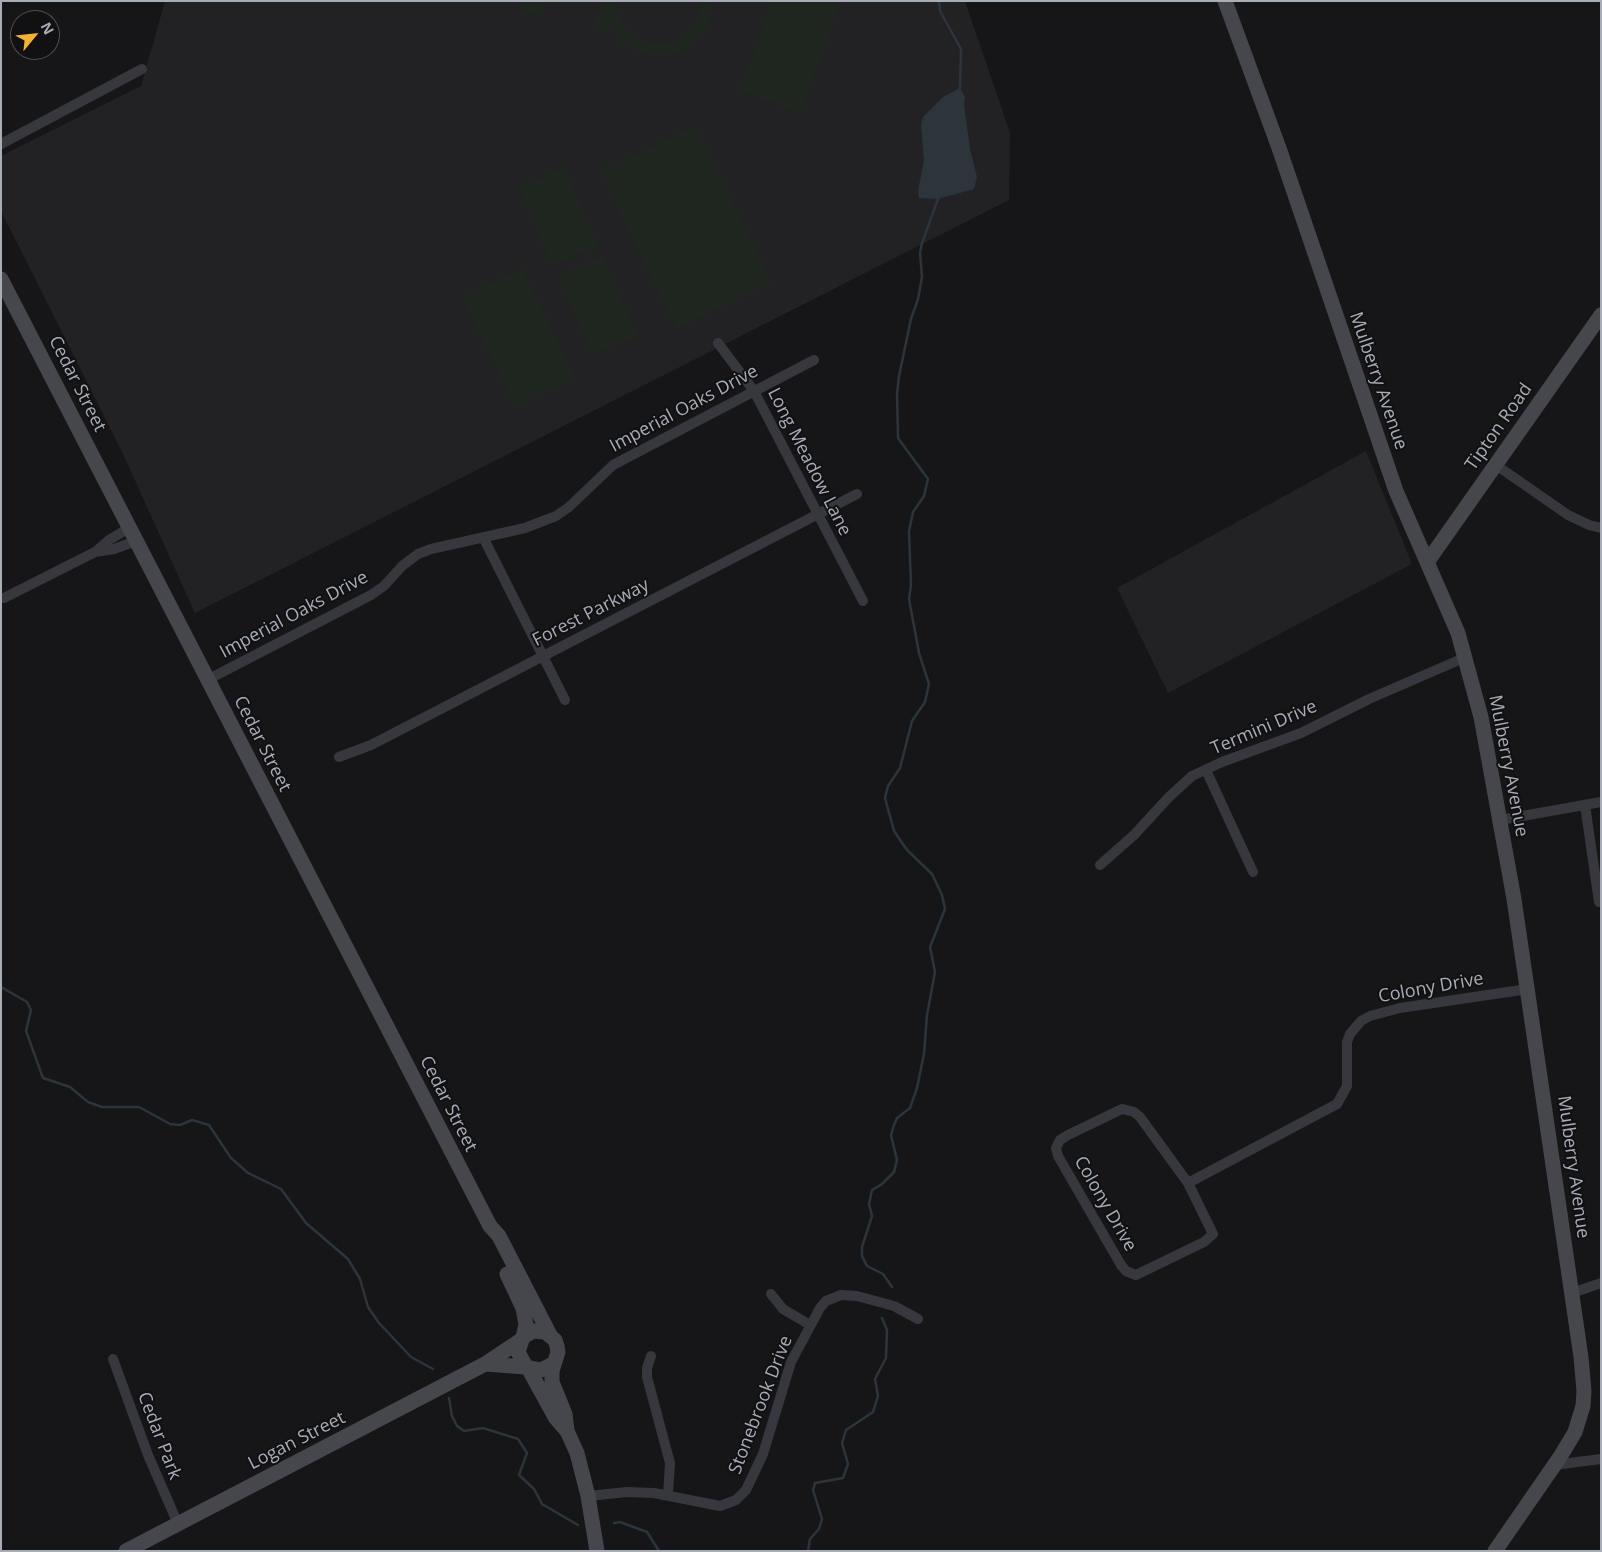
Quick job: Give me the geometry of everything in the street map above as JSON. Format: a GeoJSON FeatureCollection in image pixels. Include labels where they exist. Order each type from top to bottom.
{"type":"FeatureCollection","features":[{"type":"Feature","properties":{"kind":"main road","name":"Mulberry Avenue"},"geometry":{"type":"LineString","coordinates":[[1226,1],[1279,148],[1396,491],[1428,561],[1466,657],[1481,717],[1500,820],[1528,989],[1584,1380],[1583,1406],[1574,1432],[1554,1465],[1495,1551]]}},
{"type":"Feature","properties":{"kind":"main road","name":"Cedar Street"},"geometry":{"type":"LineString","coordinates":[[1,279],[490,1226],[499,1236],[550,1335]]}},
{"type":"Feature","properties":{"kind":"main road","name":"Tipton Road"},"geometry":{"type":"LineString","coordinates":[[1428,561],[1601,315]]}},
{"type":"Feature","properties":{"kind":"main road","name":"Cedar Street"},"geometry":{"type":"LineString","coordinates":[[490,1226],[491,1239],[523,1308],[526,1325],[522,1339]]}},
{"type":"Feature","properties":{"kind":"main road"},"geometry":{"type":"LineString","coordinates":[[567,1431],[554,1417],[518,1352],[522,1339],[533,1331],[550,1335],[558,1352],[553,1364],[552,1382],[565,1414],[567,1431],[577,1453],[588,1496],[597,1551]]}},
{"type":"Feature","properties":{"kind":"main road","name":"Logan Street"},"geometry":{"type":"LineString","coordinates":[[126,1551],[485,1364],[522,1339]]}},
{"type":"Feature","properties":{"kind":"main road","name":"Logan Street"},"geometry":{"type":"LineString","coordinates":[[485,1364],[506,1364],[527,1368]]}},
{"type":"Feature","properties":{"kind":"main road"},"geometry":{"type":"LineString","coordinates":[[527,1368],[541,1370],[553,1364]]}},
{"type":"Feature","properties":{"kind":"street"},"geometry":{"type":"LineString","coordinates":[[1,144],[142,69]]}},
{"type":"Feature","properties":{"kind":"street","name":"Long Meadow Lane"},"geometry":{"type":"LineString","coordinates":[[718,344],[754,391],[863,601]]}},
{"type":"Feature","properties":{"kind":"street","name":"Imperial Oaks Drive"},"geometry":{"type":"LineString","coordinates":[[207,680],[371,595],[384,586],[402,566],[418,554],[525,528],[556,516],[569,507],[613,465],[814,360]]}},
{"type":"Feature","properties":{"kind":"street"},"geometry":{"type":"LineString","coordinates":[[1496,465],[1568,516],[1601,528]]}},
{"type":"Feature","properties":{"kind":"street","name":"Forest Parkway"},"geometry":{"type":"LineString","coordinates":[[339,757],[371,745],[857,494]]}},
{"type":"Feature","properties":{"kind":"street"},"geometry":{"type":"LineString","coordinates":[[4,598],[95,552],[114,550],[133,534]]}},
{"type":"Feature","properties":{"kind":"street"},"geometry":{"type":"LineString","coordinates":[[483,537],[565,700]]}},
{"type":"Feature","properties":{"kind":"street","name":"Termini Drive"},"geometry":{"type":"LineString","coordinates":[[1100,865],[1134,835],[1182,784],[1206,770],[1222,762],[1301,733],[1369,699],[1466,657]]}},
{"type":"Feature","properties":{"kind":"street"},"geometry":{"type":"LineString","coordinates":[[1206,770],[1253,872]]}},
{"type":"Feature","properties":{"kind":"street"},"geometry":{"type":"LineString","coordinates":[[1500,820],[1601,802]]}},
{"type":"Feature","properties":{"kind":"street"},"geometry":{"type":"LineString","coordinates":[[1585,805],[1599,902]]}},
{"type":"Feature","properties":{"kind":"street","name":"Colony Drive"},"geometry":{"type":"LineString","coordinates":[[1188,1184],[1336,1104],[1347,1086],[1347,1042],[1350,1034],[1361,1021],[1370,1016],[1400,1008],[1528,989]]}},
{"type":"Feature","properties":{"kind":"street","name":"Colony Drive"},"geometry":{"type":"LineString","coordinates":[[1128,1109],[1140,1117],[1188,1184],[1212,1229],[1211,1237],[1143,1273],[1131,1274],[1121,1265],[1058,1156],[1056,1145],[1068,1135],[1115,1111],[1128,1109]]}},
{"type":"Feature","properties":{"kind":"street"},"geometry":{"type":"LineString","coordinates":[[1572,1293],[1601,1283]]}},
{"type":"Feature","properties":{"kind":"street"},"geometry":{"type":"LineString","coordinates":[[771,1294],[783,1309],[810,1325]]}},
{"type":"Feature","properties":{"kind":"street","name":"Stonebrook Drive"},"geometry":{"type":"LineString","coordinates":[[588,1496],[627,1492],[668,1495],[720,1506],[736,1500],[743,1494],[763,1454],[791,1362],[810,1325],[826,1301],[842,1295],[857,1296],[894,1306],[918,1319]]}},
{"type":"Feature","properties":{"kind":"street"},"geometry":{"type":"LineString","coordinates":[[650,1356],[647,1377],[670,1463],[668,1495]]}},
{"type":"Feature","properties":{"kind":"street","name":"Cedar Park"},"geometry":{"type":"LineString","coordinates":[[113,1359],[148,1455],[178,1524]]}},
{"type":"Feature","properties":{"kind":"street"},"geometry":{"type":"LineString","coordinates":[[1554,1465],[1601,1459]]}},
{"type":"Feature","properties":{"kind":"shaded area"},"geometry":{"type":"Polygon","coordinates":[[[165,1],[965,1],[1010,133],[1009,200],[195,613],[123,454],[1,211],[1,156],[141,86],[165,1]]]}},
{"type":"Feature","properties":{"kind":"shaded area"},"geometry":{"type":"Polygon","coordinates":[[[524,1],[548,1],[543,17],[523,11],[524,1]]]}},
{"type":"Feature","properties":{"kind":"shaded area"},"geometry":{"type":"Polygon","coordinates":[[[603,1],[616,1],[618,15],[624,26],[633,36],[645,42],[664,44],[674,42],[689,31],[694,25],[703,1],[715,1],[706,27],[693,43],[674,54],[662,56],[648,55],[634,50],[623,43],[609,23],[605,32],[594,28],[603,1]]]}},
{"type":"Feature","properties":{"kind":"shaded area"},"geometry":{"type":"Polygon","coordinates":[[[772,1],[841,1],[800,113],[740,91],[772,1]]]}},
{"type":"Feature","properties":{"kind":"shaded area"},"geometry":{"type":"Polygon","coordinates":[[[960,88],[965,97],[964,105],[970,149],[977,177],[974,189],[938,199],[919,198],[918,190],[924,161],[921,125],[923,117],[943,97],[960,88]]]}},
{"type":"Feature","properties":{"kind":"shaded area"},"geometry":{"type":"Polygon","coordinates":[[[696,125],[772,283],[677,329],[600,171],[696,125]]]}},
{"type":"Feature","properties":{"kind":"shaded area"},"geometry":{"type":"Polygon","coordinates":[[[564,167],[598,246],[553,266],[518,187],[564,167]]]}},
{"type":"Feature","properties":{"kind":"shaded area"},"geometry":{"type":"Polygon","coordinates":[[[602,255],[638,336],[593,355],[557,275],[602,255]]]}},
{"type":"Feature","properties":{"kind":"shaded area"},"geometry":{"type":"Polygon","coordinates":[[[522,268],[575,378],[516,407],[462,296],[522,268]]]}},
{"type":"Feature","properties":{"kind":"shaded area"},"geometry":{"type":"Polygon","coordinates":[[[1366,451],[1412,564],[1168,693],[1117,588],[1366,451]]]}},
{"type":"Feature","properties":{"kind":"waterway"},"geometry":{"type":"LineString","coordinates":[[939,1],[940,11],[961,49],[960,88]]}},
{"type":"Feature","properties":{"kind":"waterway"},"geometry":{"type":"LineString","coordinates":[[892,1287],[883,1274],[867,1266],[862,1256],[862,1247],[872,1216],[869,1204],[872,1190],[882,1184],[894,1172],[897,1160],[891,1135],[894,1125],[897,1118],[910,1108],[917,1088],[924,1054],[927,1015],[935,972],[930,947],[945,909],[942,895],[932,874],[907,850],[894,831],[885,798],[888,786],[900,768],[912,721],[925,702],[929,684],[919,653],[909,599],[911,585],[909,531],[913,512],[924,496],[928,479],[898,438],[897,394],[911,319],[918,299],[922,277],[920,253],[922,243],[938,199]]}},
{"type":"Feature","properties":{"kind":"waterway"},"geometry":{"type":"LineString","coordinates":[[1,987],[27,1002],[31,1010],[26,1031],[43,1078],[70,1087],[88,1102],[102,1107],[139,1107],[170,1124],[180,1125],[192,1120],[209,1125],[231,1158],[248,1173],[281,1189],[306,1223],[348,1259],[360,1279],[368,1307],[379,1323],[411,1357],[433,1369]]}},
{"type":"Feature","properties":{"kind":"waterway"},"geometry":{"type":"LineString","coordinates":[[808,1551],[810,1539],[819,1529],[822,1519],[813,1490],[815,1483],[843,1478],[848,1464],[842,1443],[846,1430],[873,1412],[878,1396],[875,1379],[886,1358],[887,1330],[882,1318]]}},
{"type":"Feature","properties":{"kind":"waterway"},"geometry":{"type":"LineString","coordinates":[[449,1398],[452,1416],[457,1426],[464,1431],[483,1428],[518,1439],[527,1453],[519,1475],[534,1489],[542,1504],[578,1525]]}},
{"type":"Feature","properties":{"kind":"waterway"},"geometry":{"type":"LineString","coordinates":[[614,1523],[620,1522],[647,1532],[659,1551]]}}]}
